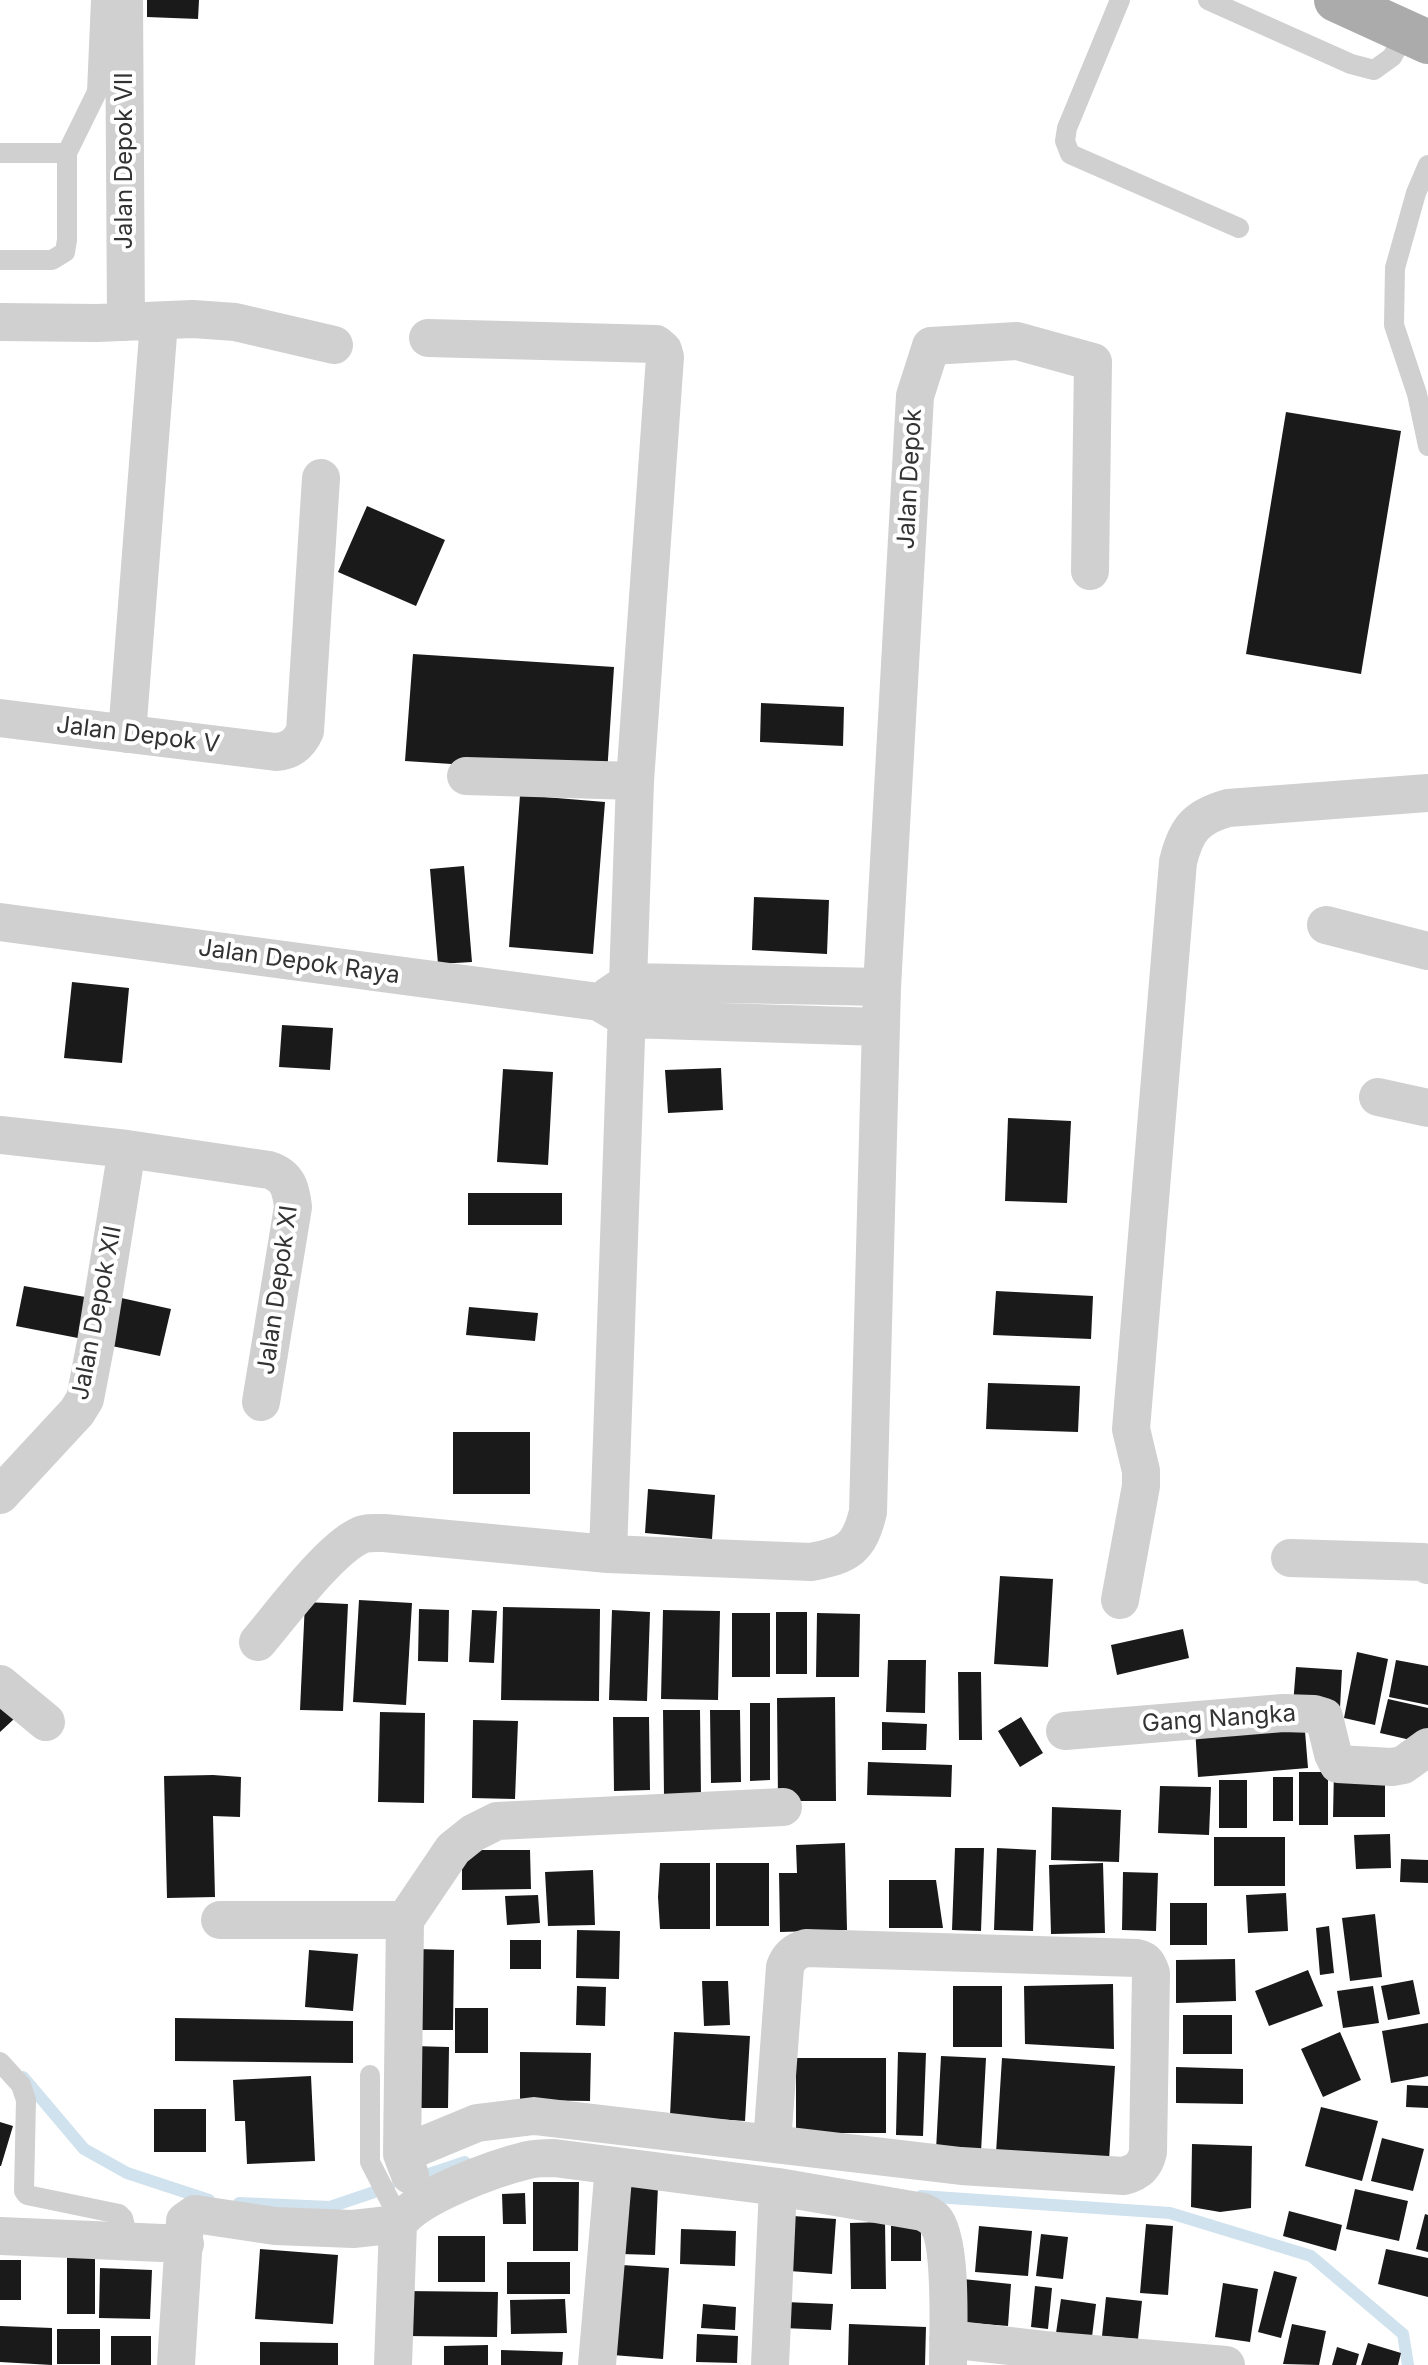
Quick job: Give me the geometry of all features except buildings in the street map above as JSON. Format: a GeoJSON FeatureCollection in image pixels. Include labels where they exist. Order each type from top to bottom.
{"type":"FeatureCollection","features":[{"type":"Feature","properties":{"kind":"main road"},"geometry":{"type":"LineString","coordinates":[[1336,0],[1417,37]]}},
{"type":"Feature","properties":{"kind":"street","name":"Jalan Depok VII"},"geometry":{"type":"LineString","coordinates":[[124,0],[142,322],[127,734]]}},
{"type":"Feature","properties":{"kind":"street"},"geometry":{"type":"LineString","coordinates":[[0,322],[47,324],[193,319],[235,322],[334,345]]}},
{"type":"Feature","properties":{"kind":"street"},"geometry":{"type":"LineString","coordinates":[[428,338],[656,344],[665,357],[619,1001],[608,1554]]}},
{"type":"Feature","properties":{"kind":"street","name":"Jalan Depok"},"geometry":{"type":"LineString","coordinates":[[258,1642],[320,1569],[345,1544],[362,1534],[384,1533],[608,1554],[811,1562],[833,1558],[849,1550],[863,1534],[868,1512],[882,987],[915,396],[931,346],[1017,341],[1093,362],[1090,571]]}},
{"type":"Feature","properties":{"kind":"street","name":"Jalan Depok V"},"geometry":{"type":"LineString","coordinates":[[0,718],[287,752],[305,731],[321,478]]}},
{"type":"Feature","properties":{"kind":"street"},"geometry":{"type":"LineString","coordinates":[[466,776],[635,781]]}},
{"type":"Feature","properties":{"kind":"street"},"geometry":{"type":"LineString","coordinates":[[1120,1600],[1141,1486],[1141,1471],[1131,1429],[1178,862],[1183,840],[1207,814],[1228,808],[1428,793]]}},
{"type":"Feature","properties":{"kind":"street","name":"Jalan Depok Raya"},"geometry":{"type":"LineString","coordinates":[[0,922],[619,1001]]}},
{"type":"Feature","properties":{"kind":"street"},"geometry":{"type":"LineString","coordinates":[[1326,925],[1428,951]]}},
{"type":"Feature","properties":{"kind":"street"},"geometry":{"type":"LineString","coordinates":[[619,1001],[882,987]]}},
{"type":"Feature","properties":{"kind":"street"},"geometry":{"type":"LineString","coordinates":[[619,1001],[881,1027]]}},
{"type":"Feature","properties":{"kind":"street"},"geometry":{"type":"LineString","coordinates":[[1378,1097],[1428,1108]]}},
{"type":"Feature","properties":{"kind":"street"},"geometry":{"type":"LineString","coordinates":[[0,1135],[127,1149]]}},
{"type":"Feature","properties":{"kind":"street","name":"Jalan Depok XI"},"geometry":{"type":"LineString","coordinates":[[127,1149],[269,1170],[280,1173],[291,1189],[293,1207],[261,1402]]}},
{"type":"Feature","properties":{"kind":"street","name":"Jalan Depok XII"},"geometry":{"type":"LineString","coordinates":[[0,1495],[77,1412],[85,1399],[127,1149]]}},
{"type":"Feature","properties":{"kind":"street"},"geometry":{"type":"LineString","coordinates":[[1290,1558],[1424,1562],[1428,1565]]}},
{"type":"Feature","properties":{"kind":"street"},"geometry":{"type":"LineString","coordinates":[[0,1684],[46,1722]]}},
{"type":"Feature","properties":{"kind":"street","name":"Gang Nangka"},"geometry":{"type":"LineString","coordinates":[[1065,1731],[1230,1716],[1303,1713],[1324,1717],[1338,1764],[1403,1765],[1428,1747]]}},
{"type":"Feature","properties":{"kind":"street"},"geometry":{"type":"LineString","coordinates":[[393,2365],[402,2191],[405,1920],[453,1849],[473,1833],[497,1821],[783,1807]]}},
{"type":"Feature","properties":{"kind":"street"},"geometry":{"type":"LineString","coordinates":[[220,1920],[405,1920]]}},
{"type":"Feature","properties":{"kind":"street"},"geometry":{"type":"LineString","coordinates":[[176,2365],[185,2221],[195,2214],[275,2226],[353,2229],[402,2191],[477,2123],[501,2118],[534,2116],[961,2166],[1124,2176],[1133,2174],[1146,2163],[1148,2152],[1149,1966],[1146,1961],[1137,1958],[798,1950],[785,1967],[772,2143]]}},
{"type":"Feature","properties":{"kind":"street"},"geometry":{"type":"LineString","coordinates":[[402,2191],[531,2159],[554,2158],[778,2187],[923,2212],[935,2219],[942,2233],[947,2269],[948,2352],[1044,2350],[1226,2365]]}},
{"type":"Feature","properties":{"kind":"street"},"geometry":{"type":"LineString","coordinates":[[597,2365],[614,2166]]}},
{"type":"Feature","properties":{"kind":"street"},"geometry":{"type":"LineString","coordinates":[[770,2365],[778,2187]]}},
{"type":"Feature","properties":{"kind":"street"},"geometry":{"type":"LineString","coordinates":[[0,2236],[185,2244]]}},
{"type":"Feature","properties":{"kind":"lane"},"geometry":{"type":"LineString","coordinates":[[0,260],[52,260],[65,252],[67,153],[97,92],[101,0]]}},
{"type":"Feature","properties":{"kind":"lane"},"geometry":{"type":"LineString","coordinates":[[1120,0],[1067,128],[1065,141],[1070,154],[1239,228]]}},
{"type":"Feature","properties":{"kind":"lane"},"geometry":{"type":"LineString","coordinates":[[1208,0],[1351,64],[1374,70],[1417,37]]}},
{"type":"Feature","properties":{"kind":"lane"},"geometry":{"type":"LineString","coordinates":[[0,153],[67,153]]}},
{"type":"Feature","properties":{"kind":"lane"},"geometry":{"type":"LineString","coordinates":[[1428,165],[1416,193],[1395,268],[1394,325],[1417,394],[1428,446]]}},
{"type":"Feature","properties":{"kind":"lane"},"geometry":{"type":"LineString","coordinates":[[0,2062],[21,2085],[26,2100],[24,2191],[27,2195],[119,2214],[123,2218],[129,2242]]}},
{"type":"Feature","properties":{"kind":"lane"},"geometry":{"type":"LineString","coordinates":[[370,2075],[370,2162],[402,2191]]}},
{"type":"Feature","properties":{"kind":"waterway"},"geometry":{"type":"LineString","coordinates":[[23,2077],[84,2149],[127,2173],[209,2200]]}},
{"type":"Feature","properties":{"kind":"waterway"},"geometry":{"type":"LineString","coordinates":[[414,2179],[465,2162]]}},
{"type":"Feature","properties":{"kind":"waterway"},"geometry":{"type":"LineString","coordinates":[[239,2203],[330,2207],[389,2187]]}},
{"type":"Feature","properties":{"kind":"waterway"},"geometry":{"type":"LineString","coordinates":[[921,2196],[1170,2213],[1311,2256],[1403,2334],[1408,2365]]}}]}
